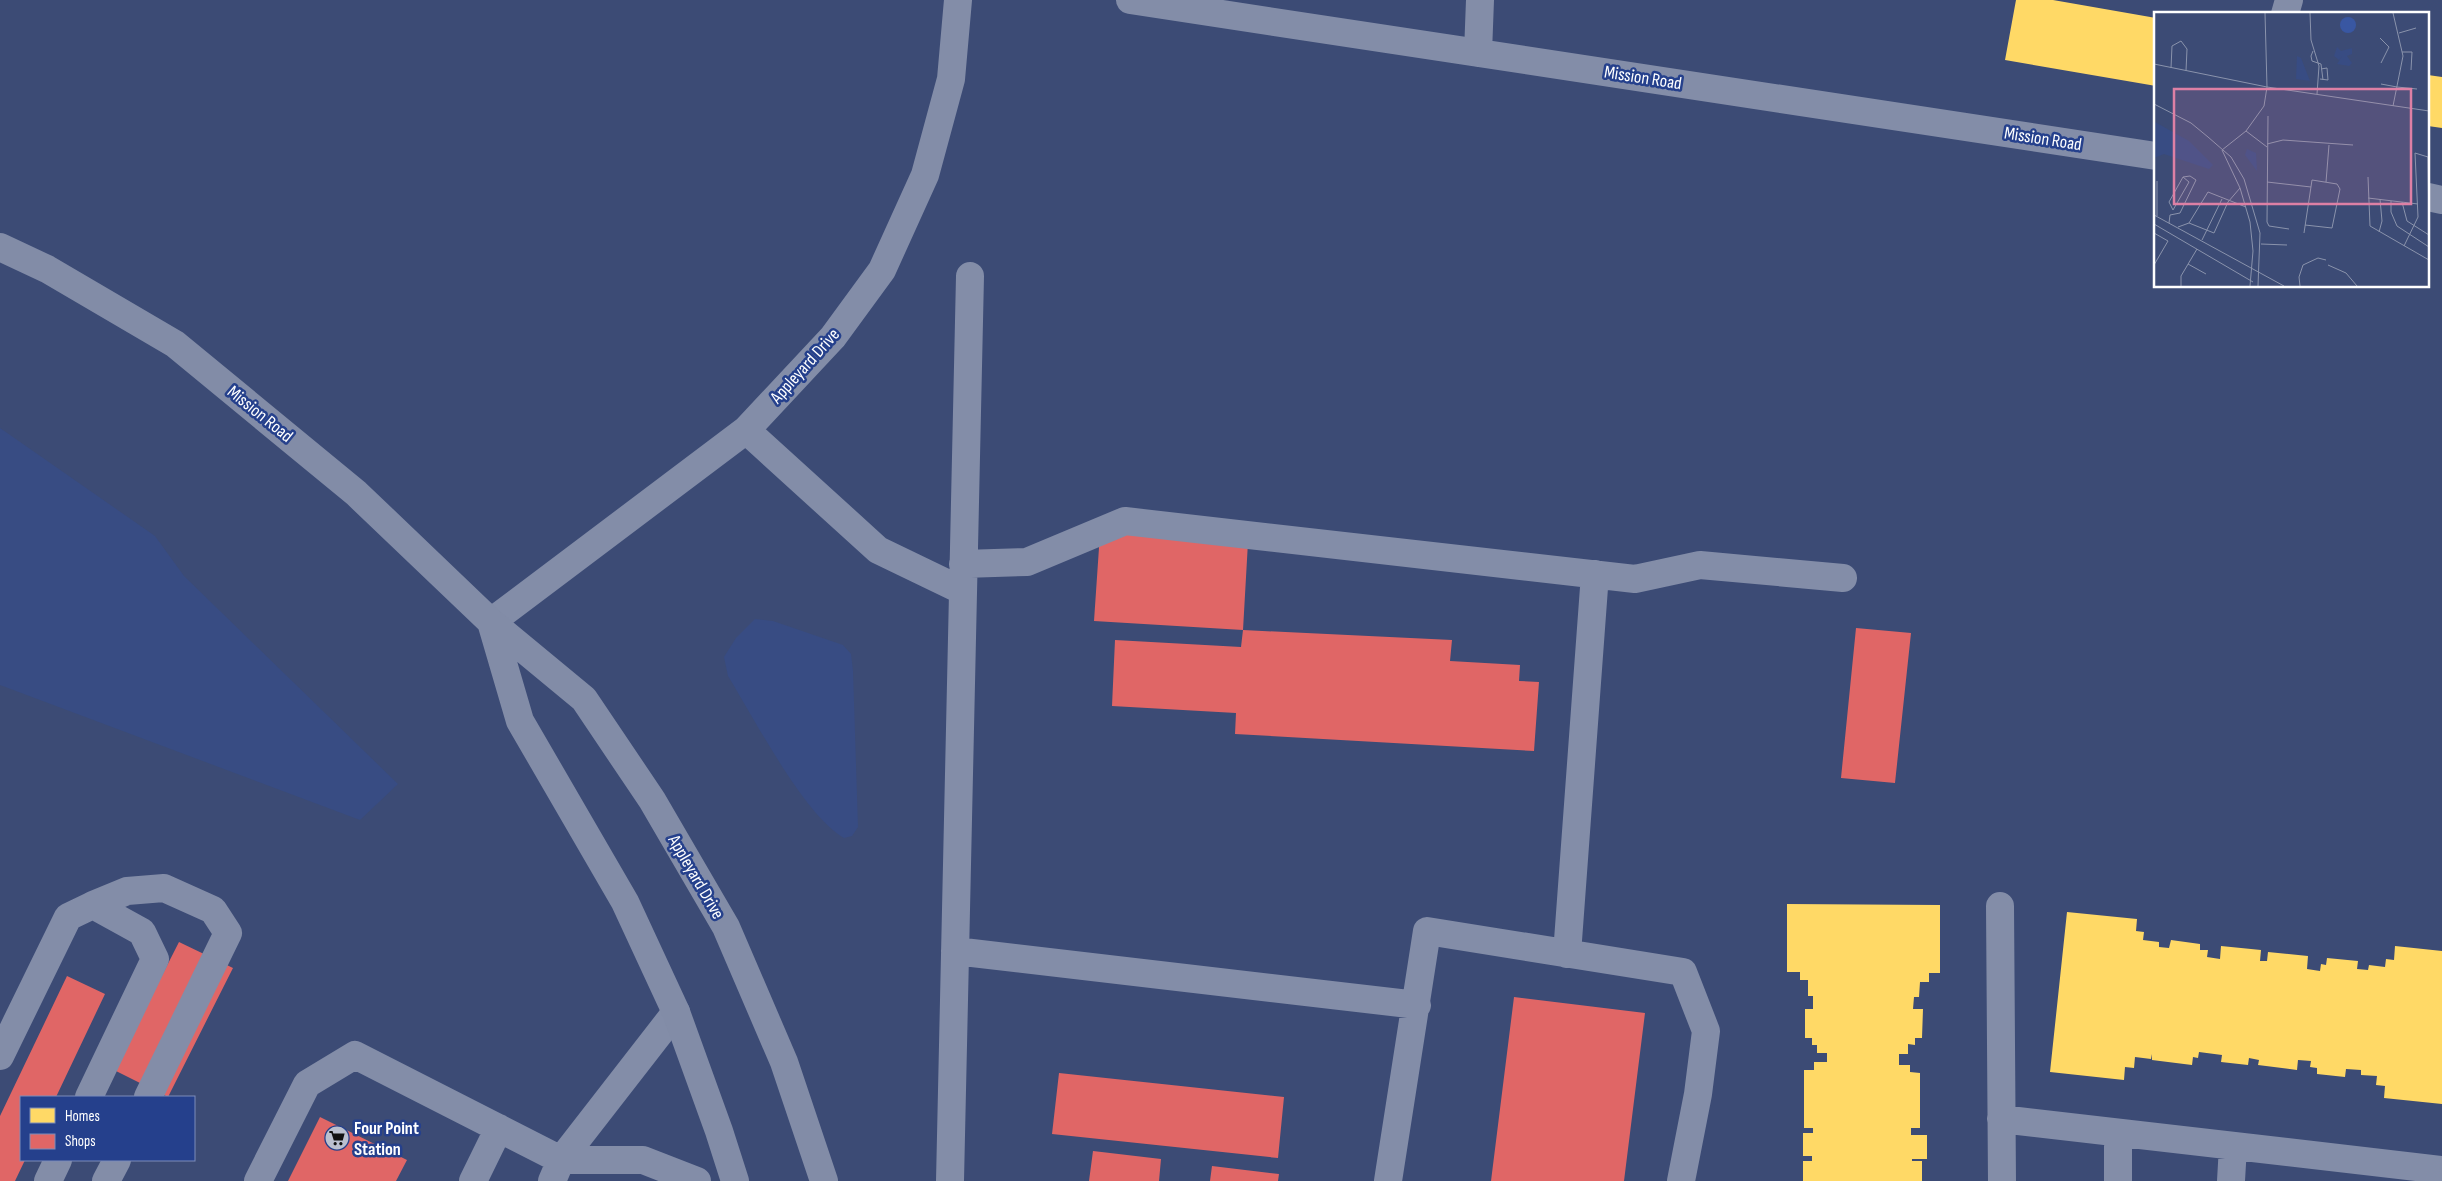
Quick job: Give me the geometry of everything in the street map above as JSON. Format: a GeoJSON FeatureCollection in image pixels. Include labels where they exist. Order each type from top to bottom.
{"type":"FeatureCollection","features":[{"type":"Feature","properties":{"kind":"main road","name":"Mission Road"},"geometry":{"type":"LineString","coordinates":[[0,247],[47,269],[174,344],[356,493],[491,622]]}},
{"type":"Feature","properties":{"kind":"main road"},"geometry":{"type":"LineString","coordinates":[[491,622],[520,721],[625,902],[676,1012],[720,1131],[734,1181]]}},
{"type":"Feature","properties":{"kind":"main road","name":"Appleyard Drive"},"geometry":{"type":"LineString","coordinates":[[491,622],[584,699],[656,808],[726,927],[784,1062],[824,1181]]}},
{"type":"Feature","properties":{"kind":"street","name":"Appleyard Drive"},"geometry":{"type":"LineString","coordinates":[[491,622],[746,430],[833,337],[882,270],[924,174],[951,79],[958,0]]}},
{"type":"Feature","properties":{"kind":"street","name":"Mission Road"},"geometry":{"type":"LineString","coordinates":[[1130,0],[2154,156]]}},
{"type":"Feature","properties":{"kind":"street"},"geometry":{"type":"LineString","coordinates":[[1478,53],[1480,0]]}},
{"type":"Feature","properties":{"kind":"street"},"geometry":{"type":"LineString","coordinates":[[950,1181],[970,276]]}},
{"type":"Feature","properties":{"kind":"street"},"geometry":{"type":"LineString","coordinates":[[746,430],[878,550],[963,591]]}},
{"type":"Feature","properties":{"kind":"street"},"geometry":{"type":"LineString","coordinates":[[963,564],[1027,562],[1125,521],[1635,579],[1700,565],[1843,578]]}},
{"type":"Feature","properties":{"kind":"street"},"geometry":{"type":"LineString","coordinates":[[1567,954],[1595,574]]}},
{"type":"Feature","properties":{"kind":"street"},"geometry":{"type":"LineString","coordinates":[[0,1056],[68,917],[127,891],[164,888],[213,910],[228,933],[148,1096]]}},
{"type":"Feature","properties":{"kind":"street"},"geometry":{"type":"LineString","coordinates":[[88,1096],[156,959],[142,932],[93,905]]}},
{"type":"Feature","properties":{"kind":"street"},"geometry":{"type":"LineString","coordinates":[[2000,906],[2002,1181]]}},
{"type":"Feature","properties":{"kind":"street"},"geometry":{"type":"LineString","coordinates":[[1388,1181],[1417,1005],[1426,931],[1683,972],[1706,1032],[1698,1094],[1681,1181]]}},
{"type":"Feature","properties":{"kind":"street"},"geometry":{"type":"LineString","coordinates":[[955,951],[1417,1005]]}},
{"type":"Feature","properties":{"kind":"street"},"geometry":{"type":"LineString","coordinates":[[556,1170],[676,1012]]}},
{"type":"Feature","properties":{"kind":"street"},"geometry":{"type":"LineString","coordinates":[[258,1181],[307,1084],[354,1055],[499,1128],[556,1170],[643,1160],[697,1181]]}},
{"type":"Feature","properties":{"kind":"street"},"geometry":{"type":"LineString","coordinates":[[2001,1119],[2233,1146],[2346,1170],[2442,1170]]}},
{"type":"Feature","properties":{"kind":"street"},"geometry":{"type":"LineString","coordinates":[[473,1181],[499,1128]]}},
{"type":"Feature","properties":{"kind":"street"},"geometry":{"type":"LineString","coordinates":[[2118,1132],[2118,1181]]}},
{"type":"Feature","properties":{"kind":"street"},"geometry":{"type":"LineString","coordinates":[[2231,1181],[2233,1146]]}},
{"type":"Feature","properties":{"kind":"street"},"geometry":{"type":"LineString","coordinates":[[48,1181],[58,1161]]}},
{"type":"Feature","properties":{"kind":"street"},"geometry":{"type":"LineString","coordinates":[[106,1181],[116,1161]]}},
{"type":"Feature","properties":{"kind":"water"},"geometry":{"type":"Polygon","coordinates":[[[0,428],[155,536],[184,576],[398,784],[360,820],[0,685],[0,428]]]}},
{"type":"Feature","properties":{"kind":"water"},"geometry":{"type":"Polygon","coordinates":[[[755,619],[773,621],[843,645],[851,654],[858,827],[852,836],[844,838],[828,826],[812,808],[780,764],[728,676],[724,657],[736,638],[755,619]]]}},
{"type":"Feature","properties":{"kind":"building: Homes"},"geometry":{"type":"Polygon","coordinates":[[[2016,0],[2053,0],[2154,18],[2154,86],[2005,60],[2016,0]]]}},
{"type":"Feature","properties":{"kind":"building: Homes"},"geometry":{"type":"Polygon","coordinates":[[[2430,75],[2442,77],[2442,128],[2430,126],[2430,75]]]}},
{"type":"Feature","properties":{"kind":"building: Homes"},"geometry":{"type":"Polygon","coordinates":[[[1787,904],[1940,905],[1940,973],[1929,973],[1929,982],[1920,982],[1919,997],[1914,997],[1913,1009],[1923,1009],[1922,1038],[1915,1038],[1915,1045],[1908,1044],[1908,1054],[1899,1054],[1899,1065],[1910,1065],[1910,1072],[1920,1073],[1920,1128],[1911,1128],[1911,1135],[1927,1135],[1927,1159],[1912,1159],[1912,1161],[1922,1161],[1922,1181],[1803,1181],[1803,1161],[1812,1161],[1812,1156],[1803,1156],[1803,1133],[1813,1133],[1813,1128],[1804,1128],[1804,1070],[1814,1070],[1814,1062],[1827,1062],[1827,1053],[1817,1053],[1817,1045],[1812,1045],[1812,1038],[1805,1038],[1805,1009],[1813,1009],[1813,996],[1808,996],[1808,980],[1800,980],[1800,972],[1787,972],[1787,904]]]}},
{"type":"Feature","properties":{"kind":"building: Homes"},"geometry":{"type":"Polygon","coordinates":[[[2067,912],[2137,919],[2136,931],[2144,932],[2143,940],[2159,942],[2159,947],[2169,948],[2171,940],[2200,944],[2200,950],[2208,950],[2207,957],[2220,959],[2221,946],[2261,950],[2260,961],[2267,961],[2268,952],[2308,956],[2307,969],[2320,971],[2321,964],[2326,965],[2327,958],[2358,961],[2357,969],[2368,970],[2369,965],[2385,967],[2386,959],[2394,960],[2395,946],[2442,951],[2442,1104],[2384,1098],[2385,1086],[2376,1085],[2377,1076],[2361,1075],[2361,1070],[2346,1069],[2345,1077],[2317,1074],[2317,1068],[2310,1067],[2311,1061],[2298,1060],[2297,1070],[2258,1065],[2259,1060],[2249,1058],[2248,1065],[2221,1062],[2222,1055],[2199,1052],[2198,1058],[2193,1057],[2192,1065],[2152,1060],[2152,1054],[2151,1059],[2135,1057],[2134,1068],[2125,1067],[2124,1080],[2050,1072],[2067,912]]]}},
{"type":"Feature","properties":{"kind":"building: Shops"},"geometry":{"type":"Polygon","coordinates":[[[1100,533],[1248,542],[1243,630],[1094,621],[1100,533]]]}},
{"type":"Feature","properties":{"kind":"building: Shops"},"geometry":{"type":"Polygon","coordinates":[[[1856,628],[1911,633],[1895,783],[1841,778],[1856,628]]]}},
{"type":"Feature","properties":{"kind":"building: Shops"},"geometry":{"type":"Polygon","coordinates":[[[1243,630],[1452,640],[1450,661],[1520,665],[1519,681],[1539,682],[1534,751],[1235,734],[1236,713],[1112,706],[1115,640],[1241,647],[1243,630]]]}},
{"type":"Feature","properties":{"kind":"building: Shops"},"geometry":{"type":"Polygon","coordinates":[[[179,942],[233,968],[169,1096],[114,1070],[179,942]]]}},
{"type":"Feature","properties":{"kind":"building: Shops"},"geometry":{"type":"Polygon","coordinates":[[[67,976],[105,994],[56,1096],[20,1096],[20,1161],[25,1161],[15,1181],[0,1181],[0,1116],[67,976]]]}},
{"type":"Feature","properties":{"kind":"building: Shops"},"geometry":{"type":"Polygon","coordinates":[[[1514,997],[1645,1013],[1624,1181],[1491,1181],[1514,997]]]}},
{"type":"Feature","properties":{"kind":"building: Shops"},"geometry":{"type":"Polygon","coordinates":[[[1059,1073],[1284,1097],[1278,1158],[1052,1134],[1059,1073]]]}},
{"type":"Feature","properties":{"kind":"building: Shops","name":"Four Point Station"},"geometry":{"type":"Polygon","coordinates":[[[320,1117],[407,1160],[396,1181],[288,1181],[320,1117]]]}},
{"type":"Feature","properties":{"kind":"building: Shops"},"geometry":{"type":"Polygon","coordinates":[[[1093,1151],[1161,1159],[1159,1181],[1089,1181],[1093,1151]]]}},
{"type":"Feature","properties":{"kind":"building: Shops"},"geometry":{"type":"Polygon","coordinates":[[[1212,1166],[1279,1174],[1278,1181],[1210,1181],[1212,1166]]]}},
{"type":"Feature","properties":{"kind":"place","name":"Four Point Station"},"geometry":{"type":"Point","coordinates":[337,1138]}}]}
